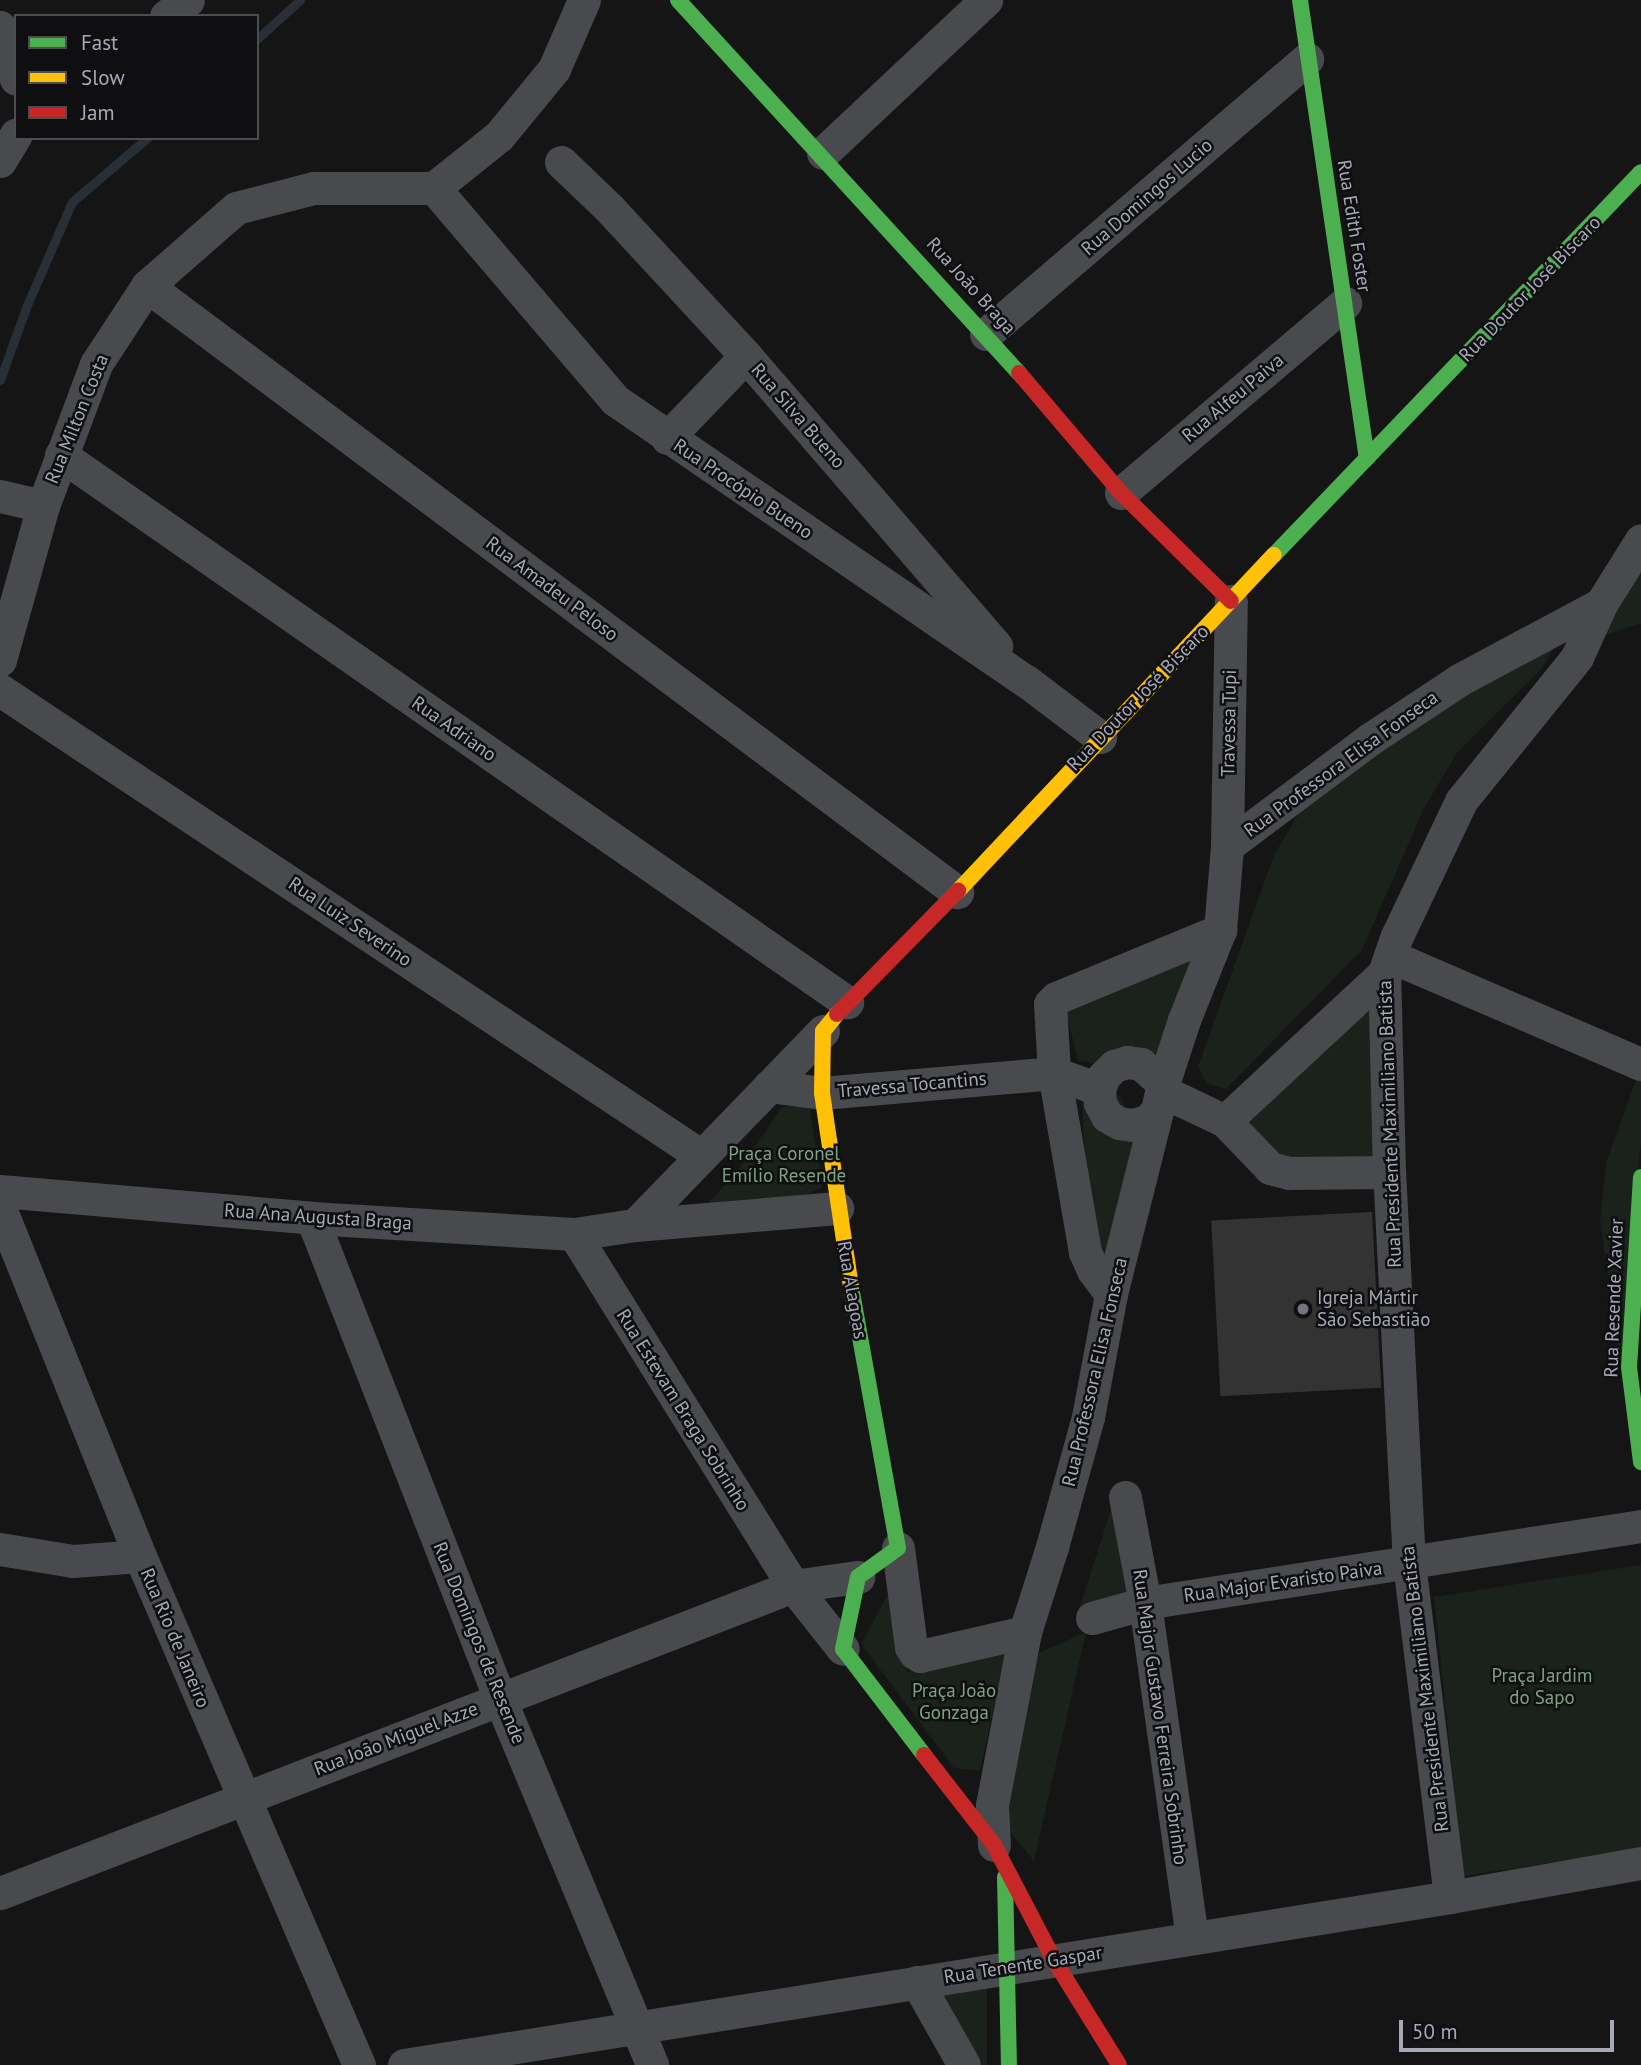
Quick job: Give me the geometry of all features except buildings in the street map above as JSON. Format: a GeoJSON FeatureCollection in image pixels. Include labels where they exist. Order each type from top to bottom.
{"type":"FeatureCollection","features":[{"type":"Feature","properties":{"kind":"main road","name":"Rua João Braga"},"geometry":{"type":"LineString","coordinates":[[678,0],[823,153],[986,334],[1121,493],[1231,601]]}},
{"type":"Feature","properties":{"kind":"main road","name":"Rua Edith Foster"},"geometry":{"type":"LineString","coordinates":[[1300,0],[1367,458]]}},
{"type":"Feature","properties":{"kind":"main road","name":"Rua Doutor José Biscaro"},"geometry":{"type":"LineString","coordinates":[[823,1031],[847,1002],[957,892],[1100,737],[1641,172]]}},
{"type":"Feature","properties":{"kind":"main road","name":"Rua Alagoas"},"geometry":{"type":"LineString","coordinates":[[823,1031],[822,1093],[837,1208],[898,1548]]}},
{"type":"Feature","properties":{"kind":"main road","name":"Rua Resende Xavier"},"geometry":{"type":"LineString","coordinates":[[1641,1177],[1629,1367],[1641,1462]]}},
{"type":"Feature","properties":{"kind":"main road"},"geometry":{"type":"LineString","coordinates":[[898,1548],[858,1577],[843,1649],[1000,1856],[1054,1961],[1119,2065]]}},
{"type":"Feature","properties":{"kind":"main road"},"geometry":{"type":"LineString","coordinates":[[1000,1856],[1008,1968],[1009,2065]]}},
{"type":"Feature","properties":{"kind":"street"},"geometry":{"type":"LineString","coordinates":[[169,14],[188,0]]}},
{"type":"Feature","properties":{"kind":"street"},"geometry":{"type":"LineString","coordinates":[[433,188],[499,135],[554,69],[584,0]]}},
{"type":"Feature","properties":{"kind":"street"},"geometry":{"type":"LineString","coordinates":[[823,153],[986,0]]}},
{"type":"Feature","properties":{"kind":"street"},"geometry":{"type":"LineString","coordinates":[[0,27],[14,72]]}},
{"type":"Feature","properties":{"kind":"street","name":"Rua Domingos Lucio"},"geometry":{"type":"LineString","coordinates":[[986,334],[1307,59]]}},
{"type":"Feature","properties":{"kind":"street"},"geometry":{"type":"LineString","coordinates":[[0,161],[14,137]]}},
{"type":"Feature","properties":{"kind":"street","name":"Rua Silva Bueno"},"geometry":{"type":"LineString","coordinates":[[561,162],[609,208],[746,356],[1026,681]]}},
{"type":"Feature","properties":{"kind":"street","name":"Rua Milton Costa"},"geometry":{"type":"LineString","coordinates":[[0,660],[43,506],[96,364],[147,286],[236,208],[314,188],[433,188]]}},
{"type":"Feature","properties":{"kind":"street","name":"Rua Procópio Bueno"},"geometry":{"type":"LineString","coordinates":[[433,188],[615,400],[1026,681],[1100,737]]}},
{"type":"Feature","properties":{"kind":"street","name":"Rua Amadeu Peloso"},"geometry":{"type":"LineString","coordinates":[[147,286],[957,892]]}},
{"type":"Feature","properties":{"kind":"street","name":"Rua Alfeu Paiva"},"geometry":{"type":"LineString","coordinates":[[1121,493],[1345,303]]}},
{"type":"Feature","properties":{"kind":"street"},"geometry":{"type":"LineString","coordinates":[[667,438],[746,356]]}},
{"type":"Feature","properties":{"kind":"street","name":"Rua Adriano"},"geometry":{"type":"LineString","coordinates":[[61,455],[847,1002]]}},
{"type":"Feature","properties":{"kind":"street"},"geometry":{"type":"LineString","coordinates":[[0,496],[43,506]]}},
{"type":"Feature","properties":{"kind":"street","name":"Rua Presidente Maximiliano Batista"},"geometry":{"type":"LineString","coordinates":[[1450,1897],[1409,1564],[1389,1172],[1387,965],[1461,801],[1577,657],[1601,604],[1640,544]]}},
{"type":"Feature","properties":{"kind":"street","name":"Travessa Tupi"},"geometry":{"type":"LineString","coordinates":[[1227,846],[1231,601]]}},
{"type":"Feature","properties":{"kind":"street","name":"Rua Professora Elisa Fonseca"},"geometry":{"type":"LineString","coordinates":[[1025,1632],[1088,1417],[1111,1294],[1160,1095],[1184,1020],[1220,930],[1227,846],[1370,739],[1459,680],[1601,604]]}},
{"type":"Feature","properties":{"kind":"street","name":"Rua Luiz Severino"},"geometry":{"type":"LineString","coordinates":[[0,690],[701,1155]]}},
{"type":"Feature","properties":{"kind":"street"},"geometry":{"type":"LineString","coordinates":[[1111,1294],[1093,1270],[1085,1252],[1054,1073],[1050,1004],[1056,998],[1220,930]]}},
{"type":"Feature","properties":{"kind":"street"},"geometry":{"type":"LineString","coordinates":[[1225,1121],[1387,965],[1641,1064]]}},
{"type":"Feature","properties":{"kind":"street","name":"Rua Doutor José Biscaro"},"geometry":{"type":"LineString","coordinates":[[635,1225],[823,1031]]}},
{"type":"Feature","properties":{"kind":"street"},"geometry":{"type":"LineString","coordinates":[[1160,1095],[1147,1121],[1133,1125],[1119,1123],[1107,1116],[1100,1103],[1098,1089],[1104,1076],[1114,1066],[1127,1062],[1141,1064],[1160,1095],[1225,1121],[1270,1168],[1289,1173],[1389,1172]]}},
{"type":"Feature","properties":{"kind":"street"},"geometry":{"type":"LineString","coordinates":[[1054,1073],[1098,1089]]}},
{"type":"Feature","properties":{"kind":"street","name":"Travessa Tocantins"},"geometry":{"type":"LineString","coordinates":[[769,1086],[822,1093],[1054,1073]]}},
{"type":"Feature","properties":{"kind":"street","name":"Rua Ana Augusta Braga"},"geometry":{"type":"LineString","coordinates":[[0,1191],[312,1217],[574,1234],[635,1225]]}},
{"type":"Feature","properties":{"kind":"street","name":"Rua Rio de Janeiro"},"geometry":{"type":"LineString","coordinates":[[0,1208],[141,1556],[359,2065]]}},
{"type":"Feature","properties":{"kind":"street"},"geometry":{"type":"LineString","coordinates":[[635,1225],[837,1208]]}},
{"type":"Feature","properties":{"kind":"street","name":"Rua Domingos de Resende"},"geometry":{"type":"LineString","coordinates":[[312,1217],[500,1699],[652,2065]]}},
{"type":"Feature","properties":{"kind":"street","name":"Rua Estevam Braga Sobrinho"},"geometry":{"type":"LineString","coordinates":[[574,1234],[793,1586]]}},
{"type":"Feature","properties":{"kind":"street","name":"Rua Major Gustavo Ferreira Sobrinho"},"geometry":{"type":"LineString","coordinates":[[1125,1497],[1145,1603],[1192,1938]]}},
{"type":"Feature","properties":{"kind":"street","name":"Rua Major Evaristo Paiva"},"geometry":{"type":"LineString","coordinates":[[1093,1618],[1145,1603],[1641,1526]]}},
{"type":"Feature","properties":{"kind":"street","name":"Rua Alagoas"},"geometry":{"type":"LineString","coordinates":[[898,1548],[911,1647],[920,1656],[1025,1632]]}},
{"type":"Feature","properties":{"kind":"street"},"geometry":{"type":"LineString","coordinates":[[0,1549],[73,1561],[141,1556]]}},
{"type":"Feature","properties":{"kind":"street"},"geometry":{"type":"LineString","coordinates":[[793,1586],[858,1577]]}},
{"type":"Feature","properties":{"kind":"street"},"geometry":{"type":"LineString","coordinates":[[793,1586],[843,1649]]}},
{"type":"Feature","properties":{"kind":"street","name":"Rua João Miguel Azze"},"geometry":{"type":"LineString","coordinates":[[0,1893],[793,1586]]}},
{"type":"Feature","properties":{"kind":"street"},"geometry":{"type":"LineString","coordinates":[[1000,1856],[992,1805],[1025,1632]]}},
{"type":"Feature","properties":{"kind":"street","name":"Rua Tenente Gaspar"},"geometry":{"type":"LineString","coordinates":[[404,2065],[1450,1897],[1641,1863]]}},
{"type":"Feature","properties":{"kind":"street"},"geometry":{"type":"LineString","coordinates":[[917,1982],[964,2065]]}},
{"type":"Feature","properties":{"kind":"green space"},"geometry":{"type":"Polygon","coordinates":[[[1641,574],[1641,623],[1602,636],[1623,580],[1641,574]]]}},
{"type":"Feature","properties":{"kind":"green space"},"geometry":{"type":"Polygon","coordinates":[[[1562,633],[1542,668],[1457,753],[1423,810],[1362,950],[1226,1089],[1207,1083],[1198,1067],[1274,855],[1301,810],[1387,738],[1562,633]]]}},
{"type":"Feature","properties":{"kind":"green space"},"geometry":{"type":"Polygon","coordinates":[[[1219,948],[1165,1048],[1125,1067],[1078,1061],[1063,999],[1219,948]]]}},
{"type":"Feature","properties":{"kind":"green space"},"geometry":{"type":"Polygon","coordinates":[[[1377,988],[1383,1166],[1289,1167],[1236,1120],[1377,988]]]}},
{"type":"Feature","properties":{"kind":"green space"},"geometry":{"type":"Polygon","coordinates":[[[1081,1073],[1120,1097],[1133,1123],[1169,1133],[1119,1285],[1097,1257],[1085,1166],[1081,1073]]]}},
{"type":"Feature","properties":{"kind":"green space"},"geometry":{"type":"Polygon","coordinates":[[[1637,1077],[1641,1078],[1641,1142],[1624,1309],[1624,1387],[1600,1222],[1606,1163],[1637,1077]]]}},
{"type":"Feature","properties":{"kind":"green space","name":"Praça Coronel Emílio Resende"},"geometry":{"type":"Polygon","coordinates":[[[809,1105],[823,1187],[796,1199],[696,1216],[737,1172],[782,1107],[809,1105]]]}},
{"type":"Feature","properties":{"kind":"green space"},"geometry":{"type":"Polygon","coordinates":[[[1117,1490],[1138,1602],[1079,1610],[1117,1490]]]}},
{"type":"Feature","properties":{"kind":"green space","name":"Praça Jardim do Sapo"},"geometry":{"type":"Polygon","coordinates":[[[1641,1565],[1641,1849],[1463,1876],[1434,1597],[1641,1565]]]}},
{"type":"Feature","properties":{"kind":"green space","name":"Praça João Gonzaga"},"geometry":{"type":"Polygon","coordinates":[[[891,1589],[907,1672],[1007,1649],[980,1771],[954,1768],[861,1644],[891,1589]]]}},
{"type":"Feature","properties":{"kind":"green space"},"geometry":{"type":"Polygon","coordinates":[[[1086,1632],[1034,1861],[1008,1830],[1003,1812],[1037,1654],[1086,1632]]]}},
{"type":"Feature","properties":{"kind":"green space"},"geometry":{"type":"Polygon","coordinates":[[[987,1987],[987,2065],[964,2065],[937,1996],[987,1987]]]}},
{"type":"Feature","properties":{"kind":"waterway"},"geometry":{"type":"LineString","coordinates":[[259,37],[300,0]]}},
{"type":"Feature","properties":{"kind":"waterway"},"geometry":{"type":"LineString","coordinates":[[0,380],[27,305],[72,202],[145,140]]}},
{"type":"Feature","properties":{"kind":"traffic: fast"},"geometry":{"type":"LineString","coordinates":[[678,0],[1019,373]]}},
{"type":"Feature","properties":{"kind":"traffic: fast"},"geometry":{"type":"LineString","coordinates":[[1300,0],[1367,458]]}},
{"type":"Feature","properties":{"kind":"traffic: fast"},"geometry":{"type":"LineString","coordinates":[[1274,555],[1641,172]]}},
{"type":"Feature","properties":{"kind":"traffic: fast"},"geometry":{"type":"LineString","coordinates":[[1641,1177],[1629,1367],[1641,1462]]}},
{"type":"Feature","properties":{"kind":"traffic: fast"},"geometry":{"type":"LineString","coordinates":[[851,1287],[898,1548],[858,1577],[843,1649],[924,1755]]}},
{"type":"Feature","properties":{"kind":"traffic: fast"},"geometry":{"type":"LineString","coordinates":[[1005,1877],[1009,2065]]}},
{"type":"Feature","properties":{"kind":"traffic: slow"},"geometry":{"type":"LineString","coordinates":[[958,891],[1274,555]]}},
{"type":"Feature","properties":{"kind":"traffic: slow"},"geometry":{"type":"LineString","coordinates":[[837,1014],[823,1031],[822,1093],[851,1287]]}},
{"type":"Feature","properties":{"kind":"traffic: jam"},"geometry":{"type":"LineString","coordinates":[[1019,373],[1121,493],[1231,601]]}},
{"type":"Feature","properties":{"kind":"traffic: jam"},"geometry":{"type":"LineString","coordinates":[[837,1014],[958,891]]}},
{"type":"Feature","properties":{"kind":"traffic: jam"},"geometry":{"type":"LineString","coordinates":[[924,1755],[994,1845],[1054,1960],[1119,2065]]}},
{"type":"Feature","properties":{"kind":"place","name":"Igreja Mártir São Sebastião"},"geometry":{"type":"Point","coordinates":[1303,1309]}}]}
